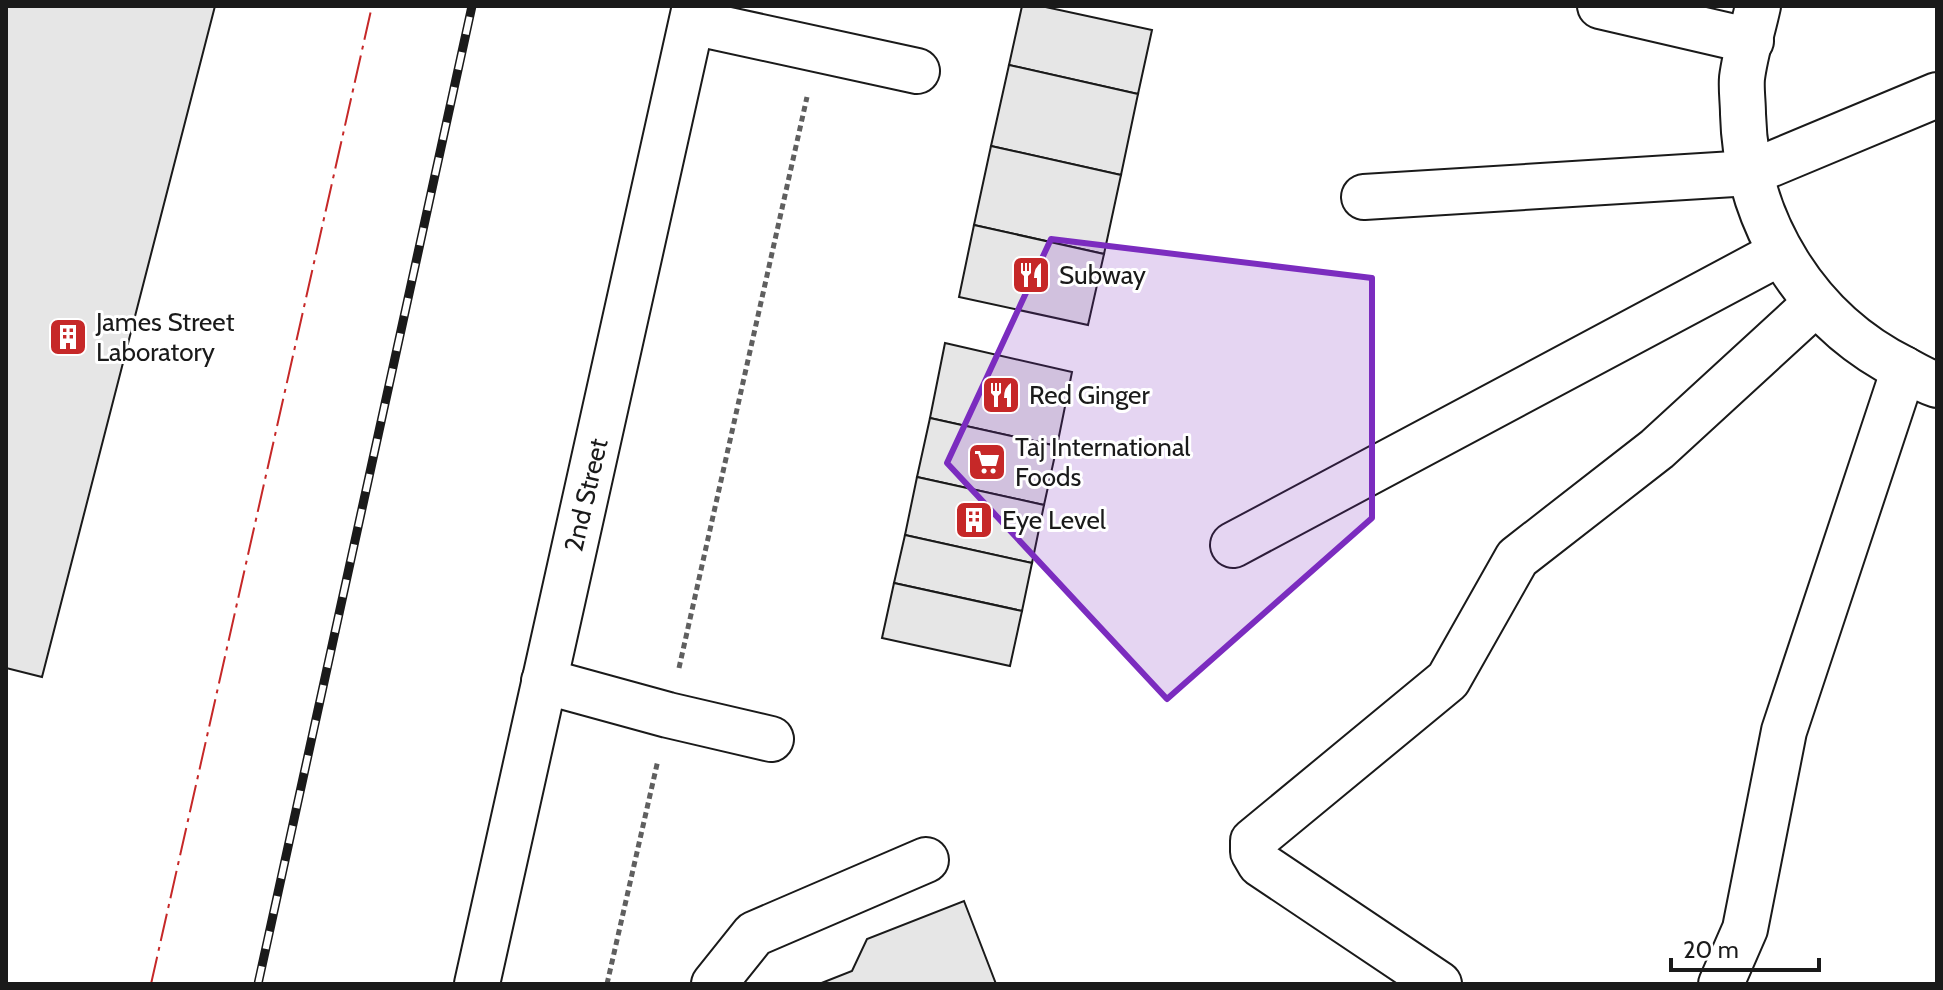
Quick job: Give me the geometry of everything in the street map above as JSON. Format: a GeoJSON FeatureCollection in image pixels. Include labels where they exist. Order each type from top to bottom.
{"type":"FeatureCollection","features":[{"type":"Feature","properties":{"kind":"main road"},"geometry":{"type":"LineString","coordinates":[[1600,6],[1755,23],[1742,77],[1744,148],[1755,197],[1780,253],[1816,303],[1862,346],[1920,377],[1784,731],[1745,929],[1721,984]]}},
{"type":"Feature","properties":{"kind":"main road"},"geometry":{"type":"LineString","coordinates":[[694,14],[818,49],[917,71]]}},
{"type":"Feature","properties":{"kind":"main road","name":"2nd Street"},"geometry":{"type":"LineString","coordinates":[[477,984],[694,14]]}},
{"type":"Feature","properties":{"kind":"main road"},"geometry":{"type":"LineString","coordinates":[[1364,197],[1750,173],[1937,95]]}},
{"type":"Feature","properties":{"kind":"main road"},"geometry":{"type":"LineString","coordinates":[[1233,545],[1780,253]]}},
{"type":"Feature","properties":{"kind":"main road"},"geometry":{"type":"LineString","coordinates":[[1439,984],[1260,864],[1253,852],[1253,841],[1448,680],[1517,558],[1657,449],[1816,303]]}},
{"type":"Feature","properties":{"kind":"main road"},"geometry":{"type":"LineString","coordinates":[[544,681],[771,739]]}},
{"type":"Feature","properties":{"kind":"main road"},"geometry":{"type":"LineString","coordinates":[[714,984],[754,934],[926,860]]}},
{"type":"Feature","properties":{"kind":"path"},"geometry":{"type":"LineString","coordinates":[[607,984],[818,49]]}},
{"type":"Feature","properties":{"kind":"highlighted area"},"geometry":{"type":"Polygon","coordinates":[[[1051,239],[1372,278],[1372,518],[1167,699],[947,463],[1051,239]]]}},
{"type":"Feature","properties":{"kind":"building","name":"James Street Laboratory"},"geometry":{"type":"Polygon","coordinates":[[[6,6],[215,6],[42,677],[6,668],[6,6]]]}},
{"type":"Feature","properties":{"kind":"building"},"geometry":{"type":"Polygon","coordinates":[[[1022,6],[1041,6],[1152,30],[1138,94],[1009,65],[1022,6]]]}},
{"type":"Feature","properties":{"kind":"building"},"geometry":{"type":"Polygon","coordinates":[[[1009,65],[1138,94],[1121,175],[991,146],[1009,65]]]}},
{"type":"Feature","properties":{"kind":"building"},"geometry":{"type":"Polygon","coordinates":[[[991,146],[1121,175],[1104,254],[974,225],[991,146]]]}},
{"type":"Feature","properties":{"kind":"building","name":"Subway"},"geometry":{"type":"Polygon","coordinates":[[[974,225],[1104,254],[1088,325],[959,297],[974,225]]]}},
{"type":"Feature","properties":{"kind":"building","name":"Red Ginger"},"geometry":{"type":"Polygon","coordinates":[[[945,343],[1072,372],[1057,446],[930,418],[945,343]]]}},
{"type":"Feature","properties":{"kind":"building","name":"Taj International Foods"},"geometry":{"type":"Polygon","coordinates":[[[930,418],[1057,446],[1044,505],[917,477],[930,418]]]}},
{"type":"Feature","properties":{"kind":"building","name":"Eye Level"},"geometry":{"type":"Polygon","coordinates":[[[917,477],[1044,505],[1032,563],[905,535],[917,477]]]}},
{"type":"Feature","properties":{"kind":"building"},"geometry":{"type":"Polygon","coordinates":[[[905,535],[1032,563],[1022,611],[894,583],[905,535]]]}},
{"type":"Feature","properties":{"kind":"building"},"geometry":{"type":"Polygon","coordinates":[[[894,583],[1022,611],[1010,666],[882,638],[894,583]]]}},
{"type":"Feature","properties":{"kind":"building"},"geometry":{"type":"Polygon","coordinates":[[[964,901],[996,984],[819,984],[852,971],[867,939],[964,901]]]}},
{"type":"Feature","properties":{"kind":"railway"},"geometry":{"type":"LineString","coordinates":[[258,984],[472,6]]}},
{"type":"Feature","properties":{"kind":"power"},"geometry":{"type":"LineString","coordinates":[[151,984],[372,6]]}},
{"type":"Feature","properties":{"kind":"place","name":"Subway"},"geometry":{"type":"Point","coordinates":[1031,275]}},
{"type":"Feature","properties":{"kind":"place","name":"James Street Laboratory"},"geometry":{"type":"Point","coordinates":[68,337]}},
{"type":"Feature","properties":{"kind":"place","name":"Red Ginger"},"geometry":{"type":"Point","coordinates":[1001,395]}},
{"type":"Feature","properties":{"kind":"place","name":"Taj International Foods"},"geometry":{"type":"Point","coordinates":[987,462]}},
{"type":"Feature","properties":{"kind":"place","name":"Eye Level"},"geometry":{"type":"Point","coordinates":[974,520]}}]}
